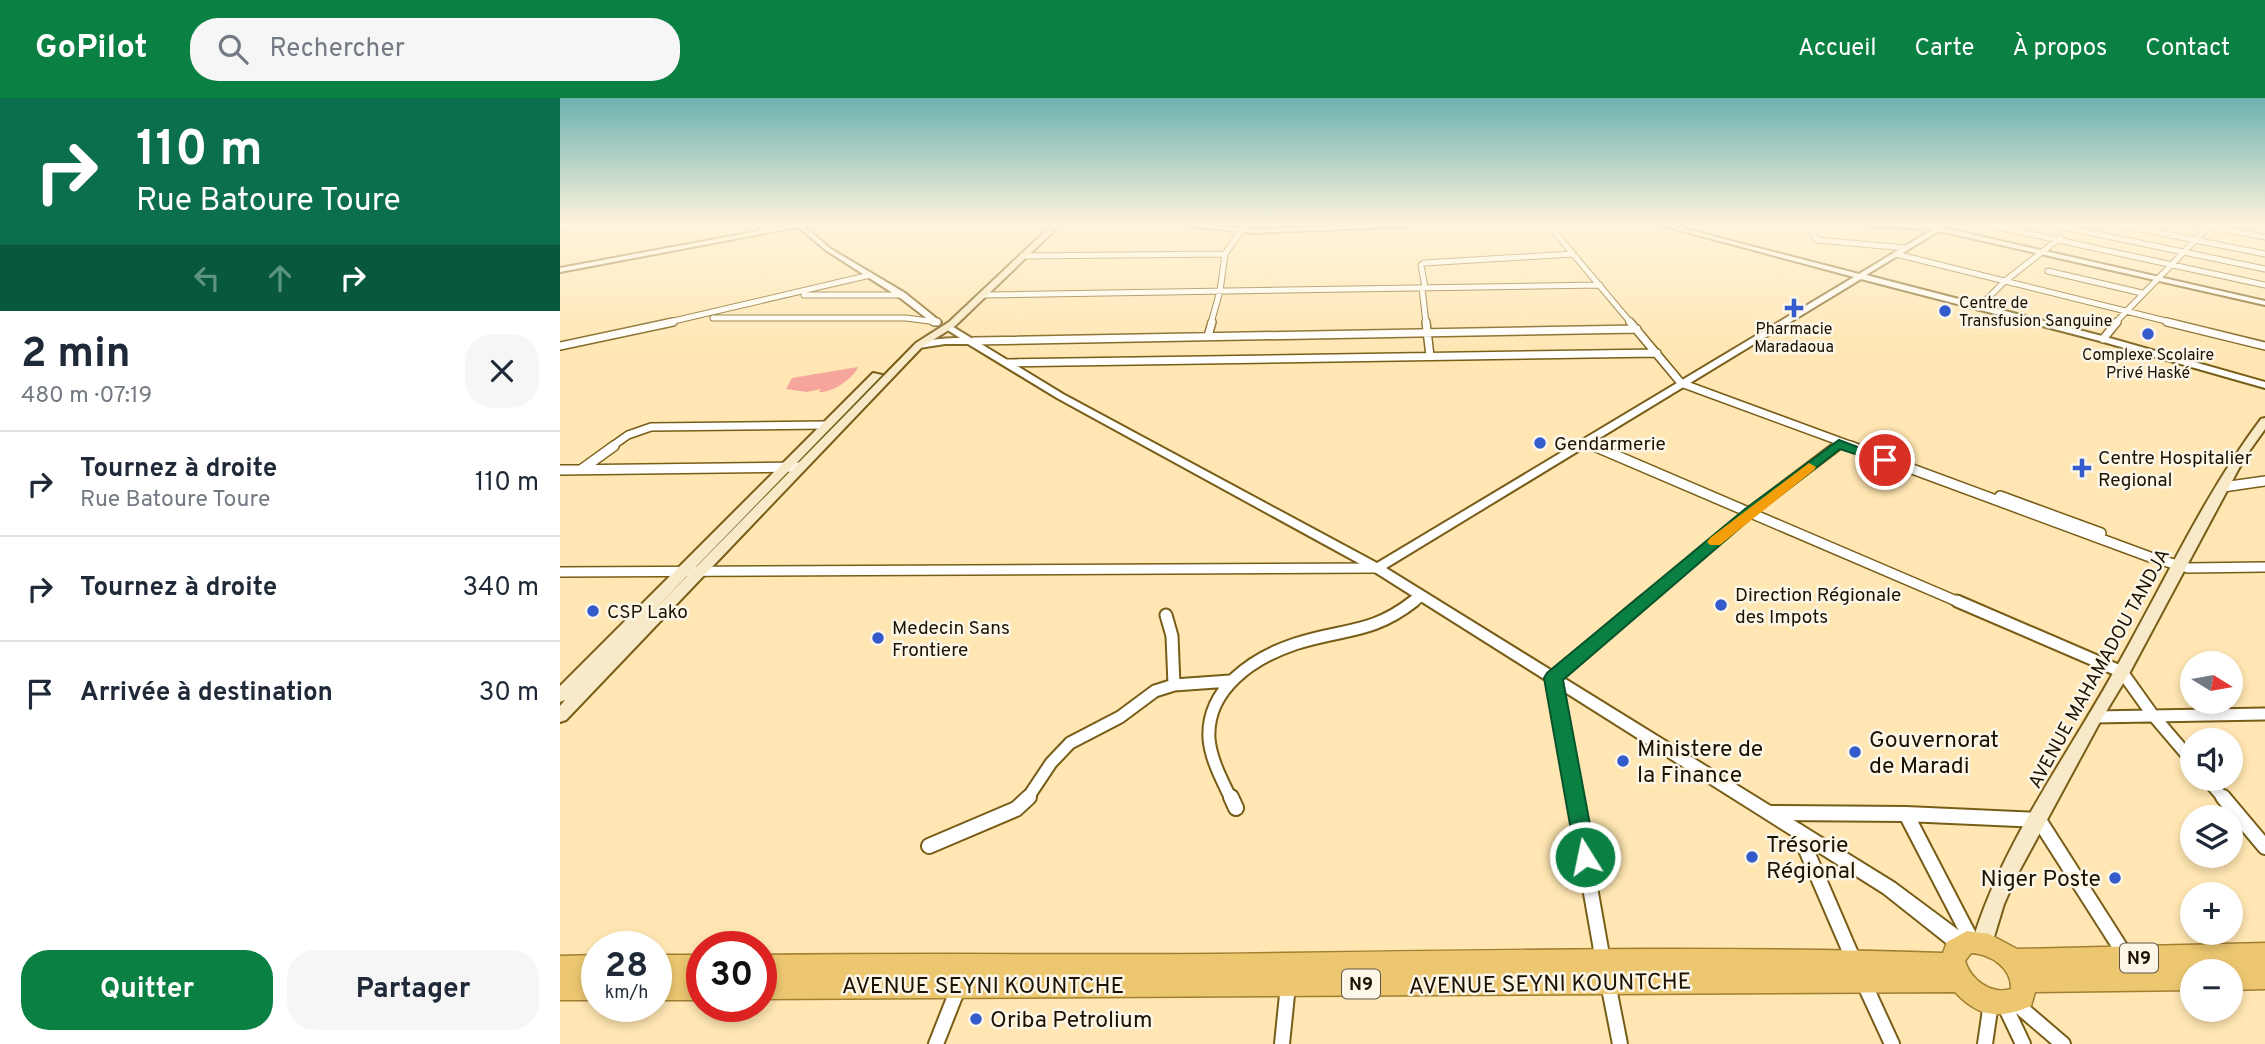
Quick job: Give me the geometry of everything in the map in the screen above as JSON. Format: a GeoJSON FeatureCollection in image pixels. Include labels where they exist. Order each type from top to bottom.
{"type":"FeatureCollection","features":[{"type":"Feature","properties":{"kind":"highway","name":"N9"},"geometry":{"type":"LineString","coordinates":[[1966,955],[1998,949],[2009,990],[2134,968],[2265,954]]}},
{"type":"Feature","properties":{"kind":"highway","name":"AVENUE SEYNI KOUNTCHE"},"geometry":{"type":"LineString","coordinates":[[777,986],[964,974],[1218,965],[1605,971],[1858,970],[1966,955]]}},
{"type":"Feature","properties":{"kind":"highway"},"geometry":{"type":"LineString","coordinates":[[1966,955],[1979,996],[2009,990]]}},
{"type":"Feature","properties":{"kind":"highway"},"geometry":{"type":"LineString","coordinates":[[560,968],[581,967]]}},
{"type":"Feature","properties":{"kind":"highway","name":"AVENUE SEYNI KOUNTCHE"},"geometry":{"type":"LineString","coordinates":[[777,967],[1288,985],[1605,971]]}},
{"type":"Feature","properties":{"kind":"highway","name":"N9"},"geometry":{"type":"LineString","coordinates":[[2134,968],[2180,976]]}},
{"type":"Feature","properties":{"kind":"highway"},"geometry":{"type":"LineString","coordinates":[[2243,978],[2265,977]]}},
{"type":"Feature","properties":{"kind":"highway"},"geometry":{"type":"LineString","coordinates":[[560,988],[581,988]]}},
{"type":"Feature","properties":{"kind":"main road"},"geometry":{"type":"LineString","coordinates":[[560,716],[919,345],[1001,268]]}},
{"type":"Feature","properties":{"kind":"main road"},"geometry":{"type":"LineString","coordinates":[[560,696],[901,351],[983,295],[1010,268]]}},
{"type":"Feature","properties":{"kind":"main road","name":"AVENUE MAHAMADOU TANDJA"},"geometry":{"type":"LineString","coordinates":[[1966,955],[2008,873],[2094,716],[2122,672],[2179,563],[2249,440],[2264,427]]}},
{"type":"Feature","properties":{"kind":"street"},"geometry":{"type":"LineString","coordinates":[[859,268],[942,324],[974,341],[1060,396],[1377,568],[1889,888],[1966,955]]}},
{"type":"Feature","properties":{"kind":"street"},"geometry":{"type":"LineString","coordinates":[[1208,337],[1223,268]]}},
{"type":"Feature","properties":{"kind":"street"},"geometry":{"type":"LineString","coordinates":[[1421,268],[1430,356]]}},
{"type":"Feature","properties":{"kind":"street"},"geometry":{"type":"LineString","coordinates":[[1585,268],[1682,380],[1839,444],[2179,563],[2200,568],[2265,568]]}},
{"type":"Feature","properties":{"kind":"street"},"geometry":{"type":"LineString","coordinates":[[1825,268],[2103,339],[2265,385]]}},
{"type":"Feature","properties":{"kind":"street"},"geometry":{"type":"LineString","coordinates":[[560,572],[1377,568],[1682,380],[1873,268]]}},
{"type":"Feature","properties":{"kind":"street"},"geometry":{"type":"LineString","coordinates":[[1953,268],[2264,345]]}},
{"type":"Feature","properties":{"kind":"street"},"geometry":{"type":"LineString","coordinates":[[1978,307],[2021,268]]}},
{"type":"Feature","properties":{"kind":"street"},"geometry":{"type":"LineString","coordinates":[[2113,268],[2265,303]]}},
{"type":"Feature","properties":{"kind":"street"},"geometry":{"type":"LineString","coordinates":[[2103,339],[2125,311],[2166,268]]}},
{"type":"Feature","properties":{"kind":"street"},"geometry":{"type":"LineString","coordinates":[[2189,268],[2265,285]]}},
{"type":"Feature","properties":{"kind":"street"},"geometry":{"type":"LineString","coordinates":[[2048,271],[2142,293]]}},
{"type":"Feature","properties":{"kind":"street"},"geometry":{"type":"LineString","coordinates":[[560,346],[870,275]]}},
{"type":"Feature","properties":{"kind":"street"},"geometry":{"type":"LineString","coordinates":[[983,295],[1600,285]]}},
{"type":"Feature","properties":{"kind":"street"},"geometry":{"type":"LineString","coordinates":[[789,295],[902,295]]}},
{"type":"Feature","properties":{"kind":"street"},"geometry":{"type":"LineString","coordinates":[[695,317],[906,318],[942,324]]}},
{"type":"Feature","properties":{"kind":"street"},"geometry":{"type":"LineString","coordinates":[[919,345],[945,341],[1637,329]]}},
{"type":"Feature","properties":{"kind":"street"},"geometry":{"type":"LineString","coordinates":[[1007,363],[1657,353]]}},
{"type":"Feature","properties":{"kind":"street"},"geometry":{"type":"LineString","coordinates":[[1682,380],[2057,520]]}},
{"type":"Feature","properties":{"kind":"street"},"geometry":{"type":"LineString","coordinates":[[582,469],[628,435],[652,427],[826,425]]}},
{"type":"Feature","properties":{"kind":"street"},"geometry":{"type":"LineString","coordinates":[[1585,442],[2122,672],[2180,747]]}},
{"type":"Feature","properties":{"kind":"street"},"geometry":{"type":"LineString","coordinates":[[1553,678],[1750,512],[1839,444]]}},
{"type":"Feature","properties":{"kind":"street"},"geometry":{"type":"LineString","coordinates":[[560,470],[800,467]]}},
{"type":"Feature","properties":{"kind":"street"},"geometry":{"type":"LineString","coordinates":[[2223,487],[2265,481]]}},
{"type":"Feature","properties":{"kind":"street"},"geometry":{"type":"LineString","coordinates":[[1236,808],[1217,768],[1209,735],[1221,693],[1230,681],[1257,662],[1284,648],[1385,622],[1422,596]]}},
{"type":"Feature","properties":{"kind":"street"},"geometry":{"type":"LineString","coordinates":[[1166,615],[1172,636],[1174,685]]}},
{"type":"Feature","properties":{"kind":"street"},"geometry":{"type":"LineString","coordinates":[[1553,678],[1620,1044]]}},
{"type":"Feature","properties":{"kind":"street"},"geometry":{"type":"LineString","coordinates":[[929,846],[1016,809],[1033,794],[1051,763],[1070,743],[1120,717],[1155,691],[1174,685],[1230,681]]}},
{"type":"Feature","properties":{"kind":"street"},"geometry":{"type":"LineString","coordinates":[[2094,716],[2265,714]]}},
{"type":"Feature","properties":{"kind":"street"},"geometry":{"type":"LineString","coordinates":[[2217,791],[2265,847]]}},
{"type":"Feature","properties":{"kind":"street"},"geometry":{"type":"LineString","coordinates":[[1770,813],[1906,814],[2039,820],[2134,968]]}},
{"type":"Feature","properties":{"kind":"street"},"geometry":{"type":"LineString","coordinates":[[1906,814],[1966,955]]}},
{"type":"Feature","properties":{"kind":"street"},"geometry":{"type":"LineString","coordinates":[[1797,830],[1892,1044]]}},
{"type":"Feature","properties":{"kind":"street"},"geometry":{"type":"LineString","coordinates":[[936,1044],[964,974]]}},
{"type":"Feature","properties":{"kind":"street"},"geometry":{"type":"LineString","coordinates":[[1282,1044],[1288,985]]}},
{"type":"Feature","properties":{"kind":"street"},"geometry":{"type":"LineString","coordinates":[[1985,1044],[2009,990]]}},
{"type":"Feature","properties":{"kind":"street"},"geometry":{"type":"LineString","coordinates":[[2009,990],[2023,1044]]}},
{"type":"Feature","properties":{"kind":"street"},"geometry":{"type":"LineString","coordinates":[[2009,990],[2063,1044]]}},
{"type":"Feature","properties":{"kind":"shaded area"},"geometry":{"type":"Polygon","coordinates":[[[858,367],[847,380],[824,392],[819,392],[821,389],[807,392],[786,389],[792,378],[858,367]]]}},
{"type":"Feature","properties":{"kind":"slow traffic"},"geometry":{"type":"LineString","coordinates":[[1715,542],[1809,467]]}},
{"type":"Feature","properties":{"kind":"place","name":"Pharmacie Maradaoua"},"geometry":{"type":"Point","coordinates":[1794,308]}},
{"type":"Feature","properties":{"kind":"place","name":"Centre de Transfusion Sanguine"},"geometry":{"type":"Point","coordinates":[1945,311]}},
{"type":"Feature","properties":{"kind":"place","name":"Complexe Scolaire Privé Haské"},"geometry":{"type":"Point","coordinates":[2148,334]}},
{"type":"Feature","properties":{"kind":"place","name":"Gendarmerie"},"geometry":{"type":"Point","coordinates":[1540,443]}},
{"type":"Feature","properties":{"kind":"place","name":"Centre Hospitalier Regional"},"geometry":{"type":"Point","coordinates":[2082,468]}},
{"type":"Feature","properties":{"kind":"place","name":"Direction Régionale des Impots"},"geometry":{"type":"Point","coordinates":[1721,605]}},
{"type":"Feature","properties":{"kind":"place","name":"CSP Lako"},"geometry":{"type":"Point","coordinates":[593,611]}},
{"type":"Feature","properties":{"kind":"place","name":"Medecin Sans Frontiere"},"geometry":{"type":"Point","coordinates":[878,638]}},
{"type":"Feature","properties":{"kind":"place","name":"Gouvernorat de Maradi"},"geometry":{"type":"Point","coordinates":[1855,752]}},
{"type":"Feature","properties":{"kind":"place","name":"Ministere de la Finance"},"geometry":{"type":"Point","coordinates":[1623,761]}},
{"type":"Feature","properties":{"kind":"place","name":"Trésorie Régional"},"geometry":{"type":"Point","coordinates":[1752,857]}},
{"type":"Feature","properties":{"kind":"place","name":"Niger Poste"},"geometry":{"type":"Point","coordinates":[2115,878]}},
{"type":"Feature","properties":{"kind":"place","name":"Oriba Petrolium"},"geometry":{"type":"Point","coordinates":[976,1019]}},
{"type":"Feature","properties":{"kind":"route"},"geometry":{"type":"LineString","coordinates":[[1585,857],[1553,678],[1750,512],[1839,444],[1885,460]]}}]}
